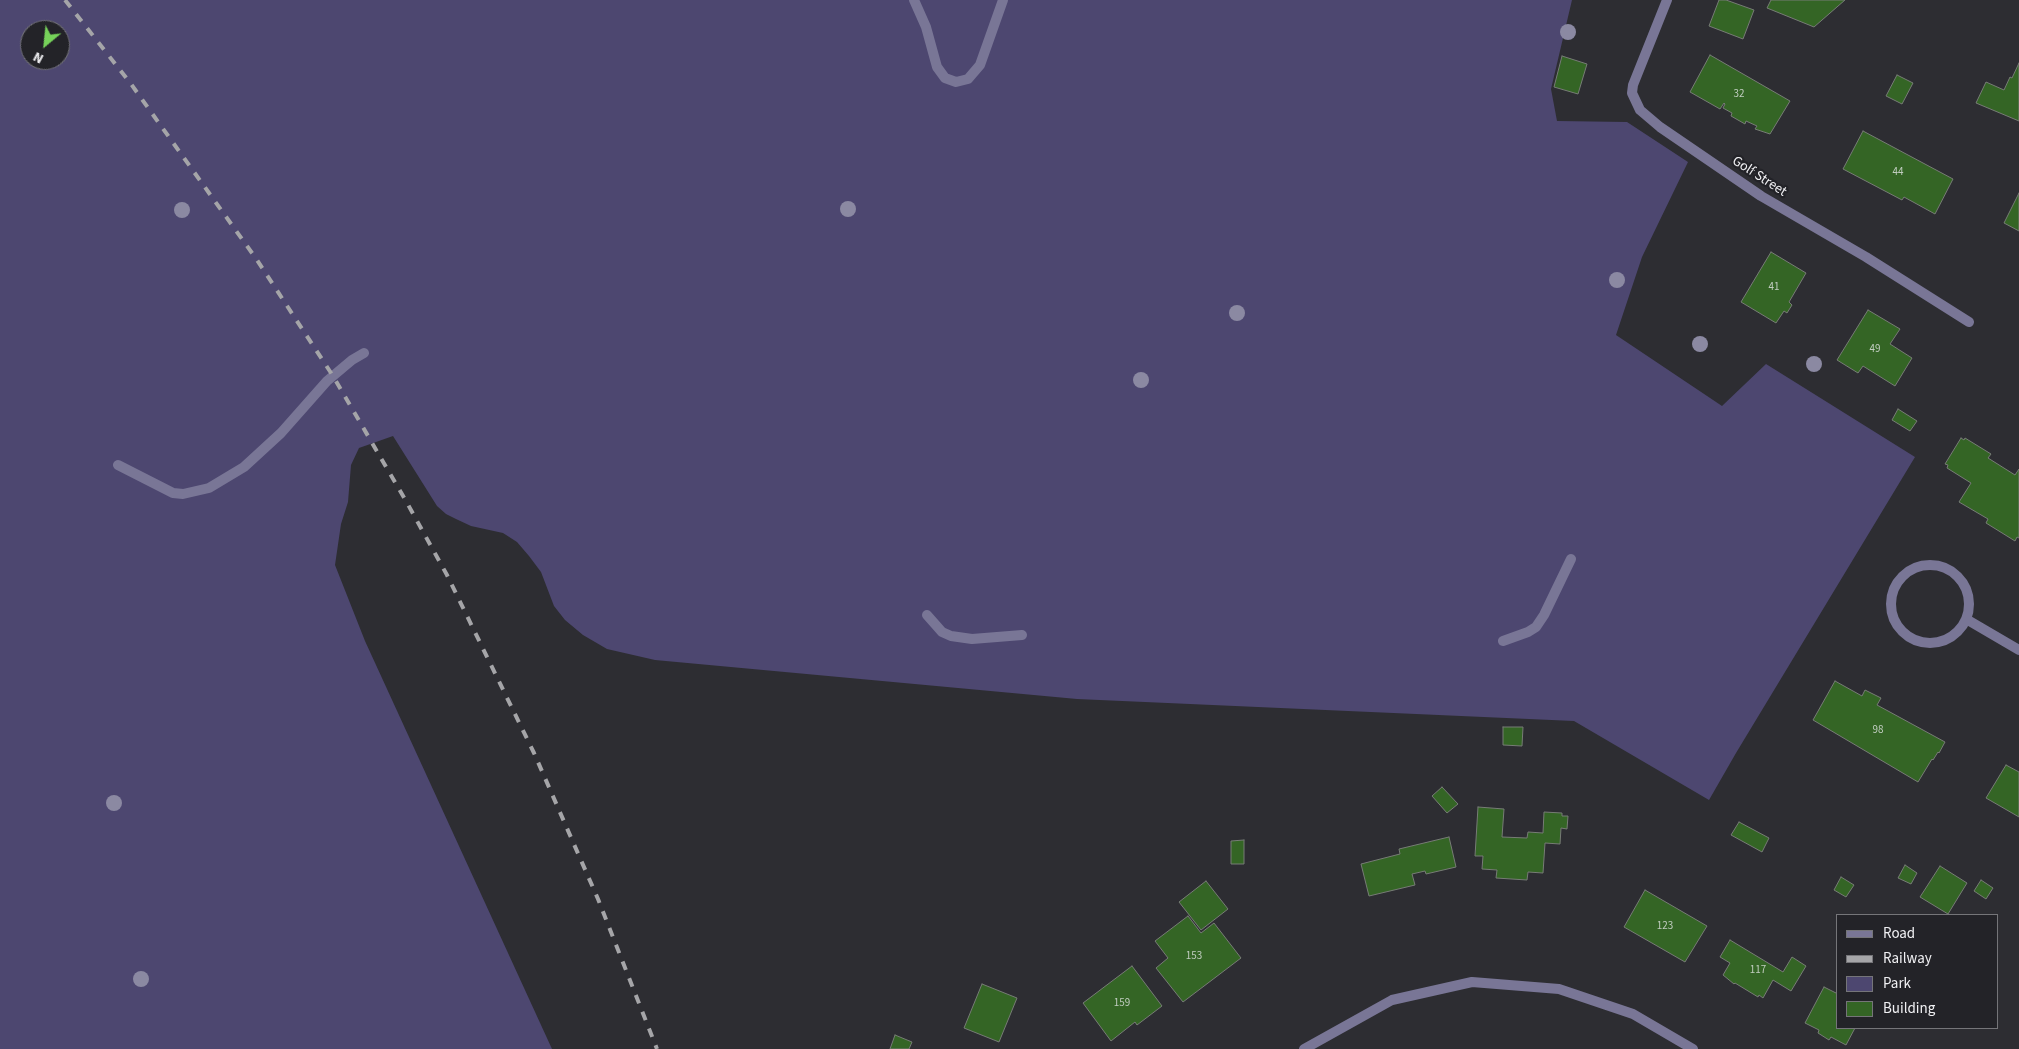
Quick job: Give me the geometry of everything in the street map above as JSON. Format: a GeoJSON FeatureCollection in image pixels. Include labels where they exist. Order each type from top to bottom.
{"type":"FeatureCollection","features":[{"type":"Feature","properties":{"kind":"street"},"geometry":{"type":"LineString","coordinates":[[914,0],[926,28],[937,67],[945,78],[956,82],[968,79],[980,65],[1003,0]]}},
{"type":"Feature","properties":{"kind":"street","name":"Golf Street"},"geometry":{"type":"LineString","coordinates":[[1667,0],[1633,84],[1632,93],[1640,110],[1660,127],[1761,196],[1866,256],[1969,322]]}},
{"type":"Feature","properties":{"kind":"street"},"geometry":{"type":"LineString","coordinates":[[118,465],[173,493],[183,494],[209,488],[233,475],[250,462],[281,433],[327,381],[352,360],[364,353]]}},
{"type":"Feature","properties":{"kind":"street"},"geometry":{"type":"LineString","coordinates":[[1503,641],[1536,627],[1544,615],[1571,559]]}},
{"type":"Feature","properties":{"kind":"street"},"geometry":{"type":"LineString","coordinates":[[1924,565],[1938,566],[1954,573],[1963,584],[1969,605],[1966,619],[1960,629],[1941,642],[1922,642],[1909,637],[1900,629],[1893,618],[1891,610],[1893,589],[1901,578],[1916,568],[1924,565]]}},
{"type":"Feature","properties":{"kind":"street"},"geometry":{"type":"LineString","coordinates":[[927,615],[942,632],[958,638],[972,639],[1022,635]]}},
{"type":"Feature","properties":{"kind":"street"},"geometry":{"type":"LineString","coordinates":[[1966,619],[2019,650]]}},
{"type":"Feature","properties":{"kind":"street"},"geometry":{"type":"LineString","coordinates":[[1304,1049],[1392,1000],[1472,982],[1559,989],[1633,1014],[1693,1049]]}},
{"type":"Feature","properties":{"kind":"green space"},"geometry":{"type":"Polygon","coordinates":[[[0,0],[1572,0],[1551,89],[1557,121],[1627,122],[1688,162],[1642,257],[1616,335],[1722,406],[1766,364],[1915,457],[1709,800],[1574,721],[1077,699],[655,660],[607,649],[583,635],[565,620],[554,606],[541,572],[517,542],[503,533],[471,526],[446,514],[437,506],[393,436],[359,448],[351,465],[348,502],[341,524],[335,565],[365,641],[552,1049],[0,1049],[0,0]]]}},
{"type":"Feature","properties":{"kind":"building"},"geometry":{"type":"Polygon","coordinates":[[[1719,0],[1726,0],[1754,10],[1743,39],[1709,26],[1719,0]]]}},
{"type":"Feature","properties":{"kind":"building"},"geometry":{"type":"Polygon","coordinates":[[[1771,0],[1845,0],[1814,27],[1767,8],[1771,0]]]}},
{"type":"Feature","properties":{"kind":"building"},"geometry":{"type":"Polygon","coordinates":[[[1710,55],[1790,101],[1770,134],[1755,129],[1757,126],[1746,121],[1745,124],[1731,116],[1732,113],[1723,108],[1724,103],[1720,109],[1690,92],[1710,55]]]}},
{"type":"Feature","properties":{"kind":"building"},"geometry":{"type":"Polygon","coordinates":[[[1562,56],[1587,64],[1578,94],[1554,87],[1562,56]]]}},
{"type":"Feature","properties":{"kind":"building"},"geometry":{"type":"Polygon","coordinates":[[[2019,63],[2019,121],[1976,103],[1986,82],[2004,90],[2019,63]]]}},
{"type":"Feature","properties":{"kind":"building"},"geometry":{"type":"Polygon","coordinates":[[[1897,75],[1913,83],[1902,104],[1886,96],[1897,75]]]}},
{"type":"Feature","properties":{"kind":"building"},"geometry":{"type":"Polygon","coordinates":[[[1863,131],[1953,179],[1935,214],[1904,197],[1902,200],[1843,169],[1863,131]]]}},
{"type":"Feature","properties":{"kind":"building"},"geometry":{"type":"Polygon","coordinates":[[[2019,193],[2019,231],[2004,223],[2019,193]]]}},
{"type":"Feature","properties":{"kind":"building"},"geometry":{"type":"Polygon","coordinates":[[[1771,252],[1806,273],[1789,302],[1792,305],[1787,313],[1784,311],[1776,323],[1741,302],[1771,252]]]}},
{"type":"Feature","properties":{"kind":"building"},"geometry":{"type":"Polygon","coordinates":[[[1868,310],[1900,329],[1890,344],[1912,358],[1895,386],[1863,366],[1858,373],[1837,360],[1868,310]]]}},
{"type":"Feature","properties":{"kind":"building"},"geometry":{"type":"Polygon","coordinates":[[[1898,409],[1917,421],[1910,431],[1892,420],[1898,409]]]}},
{"type":"Feature","properties":{"kind":"building"},"geometry":{"type":"Polygon","coordinates":[[[1961,438],[1964,440],[1965,438],[1991,454],[1988,458],[2015,475],[2019,469],[2019,538],[2017,537],[2015,541],[1986,523],[1988,519],[1959,502],[1971,483],[1947,468],[1948,465],[1945,464],[1961,438]]]}},
{"type":"Feature","properties":{"kind":"building"},"geometry":{"type":"Polygon","coordinates":[[[1835,681],[1862,696],[1865,690],[1881,698],[1877,705],[1945,742],[1918,782],[1813,720],[1835,681]]]}},
{"type":"Feature","properties":{"kind":"building"},"geometry":{"type":"Polygon","coordinates":[[[1503,727],[1523,727],[1522,746],[1503,745],[1503,727]]]}},
{"type":"Feature","properties":{"kind":"building"},"geometry":{"type":"Polygon","coordinates":[[[2006,765],[2019,772],[2019,817],[1986,798],[2006,765]]]}},
{"type":"Feature","properties":{"kind":"building"},"geometry":{"type":"Polygon","coordinates":[[[1442,787],[1458,804],[1447,813],[1432,796],[1442,787]]]}},
{"type":"Feature","properties":{"kind":"building"},"geometry":{"type":"Polygon","coordinates":[[[1478,807],[1504,809],[1502,837],[1527,838],[1528,832],[1543,833],[1544,812],[1562,813],[1562,816],[1568,816],[1567,829],[1561,828],[1560,844],[1545,843],[1543,873],[1528,872],[1527,880],[1496,878],[1497,870],[1482,869],[1483,856],[1475,856],[1478,807]]]}},
{"type":"Feature","properties":{"kind":"building"},"geometry":{"type":"Polygon","coordinates":[[[1739,822],[1769,838],[1762,852],[1731,835],[1739,822]]]}},
{"type":"Feature","properties":{"kind":"building"},"geometry":{"type":"Polygon","coordinates":[[[1449,837],[1456,867],[1426,874],[1425,871],[1412,874],[1415,885],[1369,896],[1361,864],[1400,854],[1399,849],[1449,837]]]}},
{"type":"Feature","properties":{"kind":"building"},"geometry":{"type":"Polygon","coordinates":[[[1244,840],[1244,864],[1231,864],[1231,841],[1244,840]]]}},
{"type":"Feature","properties":{"kind":"building"},"geometry":{"type":"Polygon","coordinates":[[[1905,865],[1917,873],[1911,884],[1898,878],[1905,865]]]}},
{"type":"Feature","properties":{"kind":"building"},"geometry":{"type":"Polygon","coordinates":[[[1940,866],[1967,883],[1948,914],[1920,897],[1940,866]]]}},
{"type":"Feature","properties":{"kind":"building"},"geometry":{"type":"Polygon","coordinates":[[[1841,877],[1854,885],[1846,897],[1834,890],[1841,877]]]}},
{"type":"Feature","properties":{"kind":"building"},"geometry":{"type":"Polygon","coordinates":[[[1981,880],[1993,888],[1986,899],[1974,891],[1981,880]]]}},
{"type":"Feature","properties":{"kind":"building"},"geometry":{"type":"Polygon","coordinates":[[[1206,881],[1228,909],[1201,930],[1179,902],[1206,881]]]}},
{"type":"Feature","properties":{"kind":"building"},"geometry":{"type":"Polygon","coordinates":[[[1645,890],[1707,926],[1685,962],[1624,927],[1645,890]]]}},
{"type":"Feature","properties":{"kind":"building"},"geometry":{"type":"Polygon","coordinates":[[[1188,916],[1201,933],[1214,923],[1241,958],[1183,1002],[1156,968],[1168,958],[1155,941],[1188,916]]]}},
{"type":"Feature","properties":{"kind":"building"},"geometry":{"type":"Polygon","coordinates":[[[1730,940],[1783,972],[1792,957],[1806,966],[1791,991],[1773,980],[1763,998],[1759,995],[1758,997],[1734,984],[1723,975],[1730,963],[1720,957],[1730,940]]]}},
{"type":"Feature","properties":{"kind":"building"},"geometry":{"type":"Polygon","coordinates":[[[1132,966],[1162,1006],[1137,1025],[1135,1022],[1111,1041],[1083,1003],[1132,966]]]}},
{"type":"Feature","properties":{"kind":"building"},"geometry":{"type":"Polygon","coordinates":[[[982,984],[1017,998],[999,1042],[964,1028],[982,984]]]}},
{"type":"Feature","properties":{"kind":"building"},"geometry":{"type":"Polygon","coordinates":[[[1824,987],[1836,993],[1836,1029],[1854,1029],[1846,1045],[1831,1037],[1829,1040],[1818,1033],[1819,1030],[1805,1023],[1824,987]]]}},
{"type":"Feature","properties":{"kind":"building"},"geometry":{"type":"Polygon","coordinates":[[[895,1035],[912,1042],[909,1049],[890,1049],[895,1035]]]}},
{"type":"Feature","properties":{"kind":"railway"},"geometry":{"type":"LineString","coordinates":[[65,0],[131,84],[257,260],[333,376],[406,501],[447,575],[534,753],[598,899],[657,1049]]}}]}
